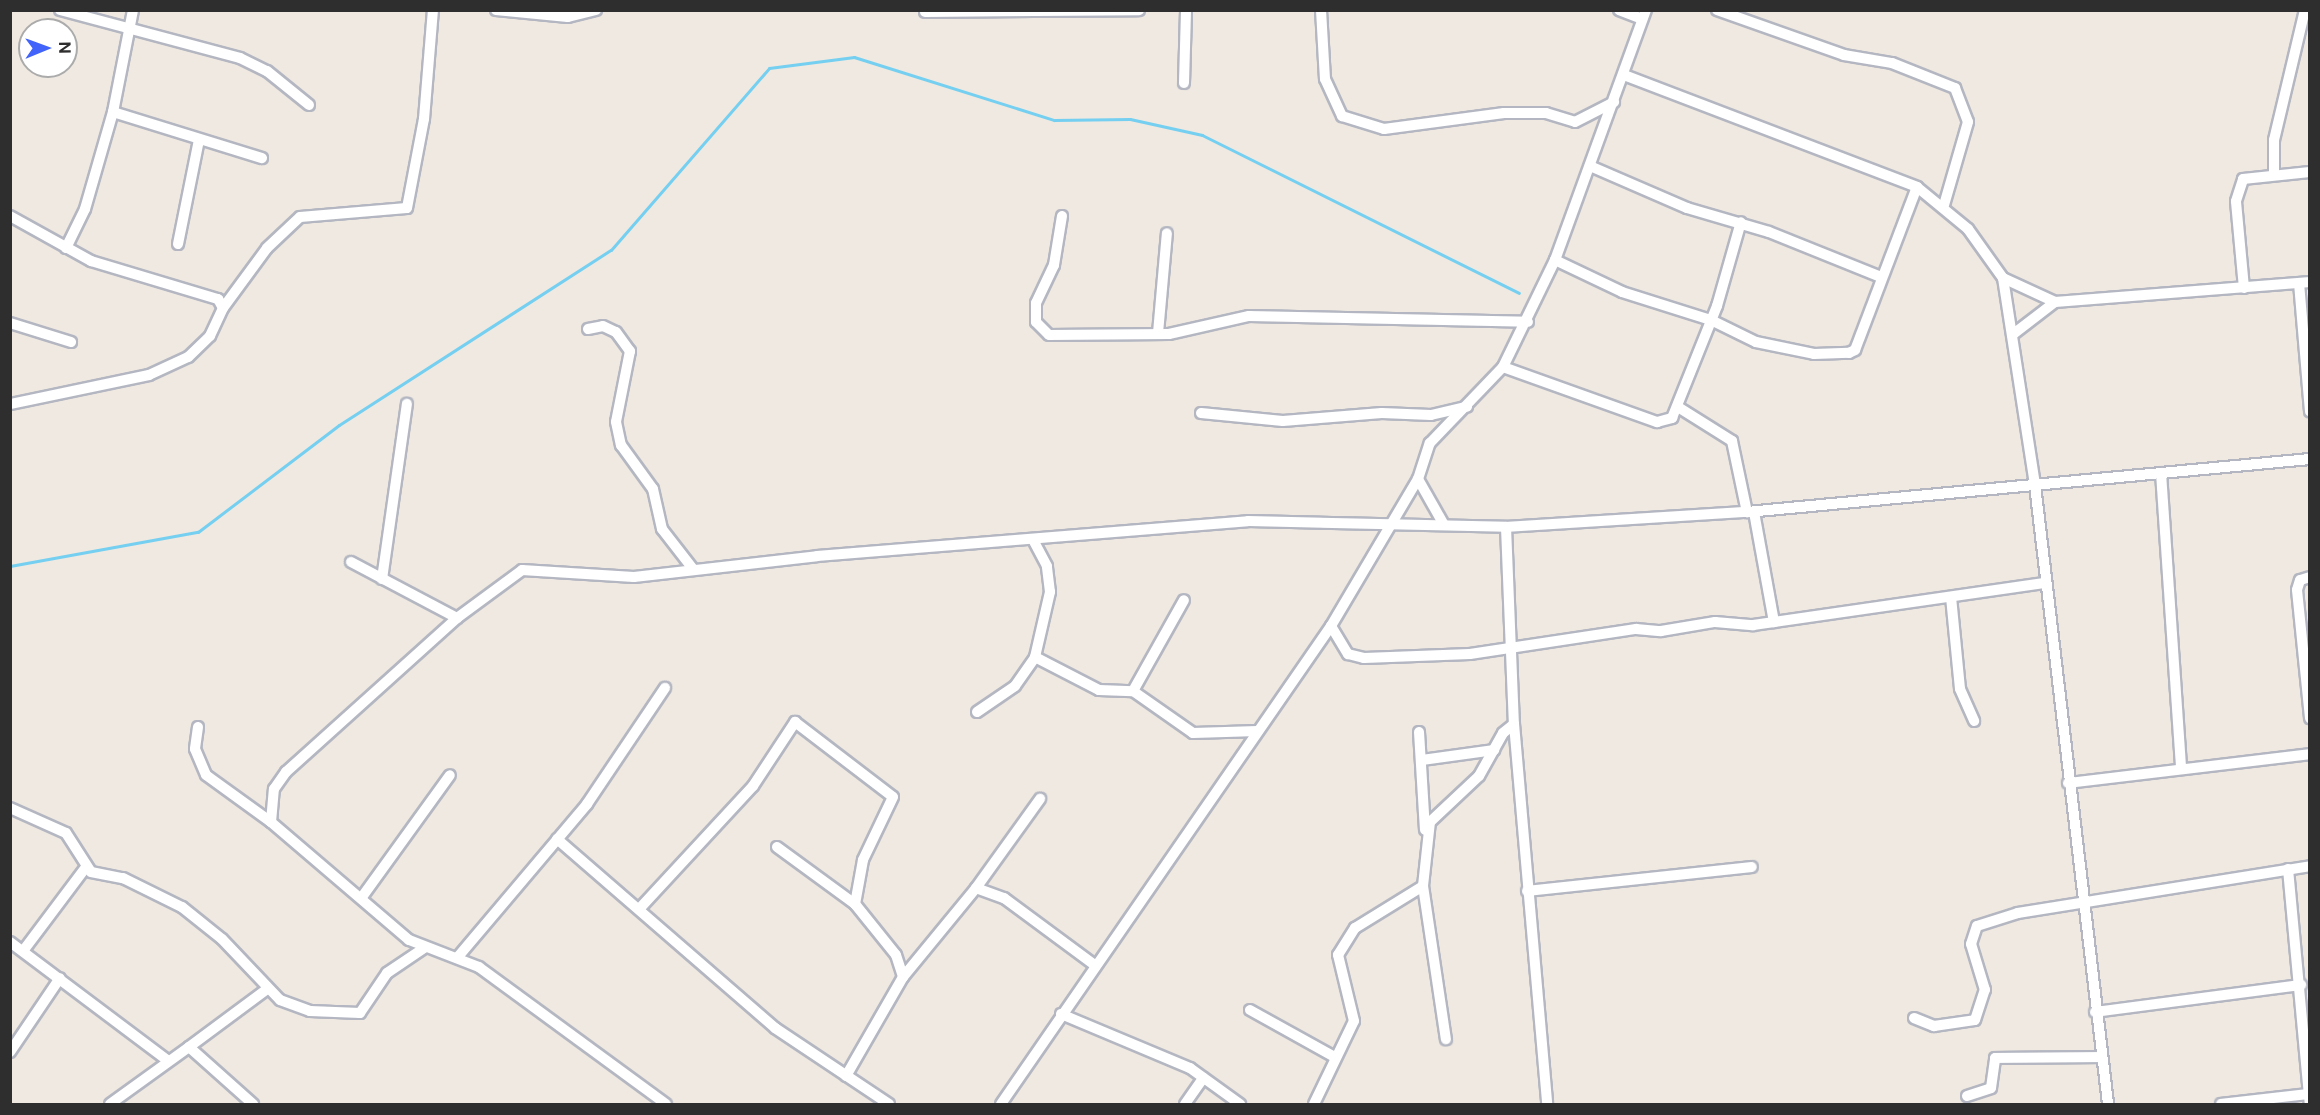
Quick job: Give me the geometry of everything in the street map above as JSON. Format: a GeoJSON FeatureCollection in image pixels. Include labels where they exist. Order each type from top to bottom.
{"type":"FeatureCollection","features":[{"type":"Feature","properties":{"kind":"street"},"geometry":{"type":"LineString","coordinates":[[60,10],[129,26],[240,58],[267,71],[309,105]]}},
{"type":"Feature","properties":{"kind":"street"},"geometry":{"type":"LineString","coordinates":[[66,248],[85,209],[113,112],[133,10]]}},
{"type":"Feature","properties":{"kind":"street"},"geometry":{"type":"LineString","coordinates":[[10,404],[149,375],[188,357],[210,336],[223,308],[273,242],[300,217],[407,208],[424,119],[433,10]]}},
{"type":"Feature","properties":{"kind":"street"},"geometry":{"type":"LineString","coordinates":[[496,10],[568,17],[596,10]]}},
{"type":"Feature","properties":{"kind":"street"},"geometry":{"type":"LineString","coordinates":[[925,12],[1139,10]]}},
{"type":"Feature","properties":{"kind":"street"},"geometry":{"type":"LineString","coordinates":[[1184,83],[1186,10]]}},
{"type":"Feature","properties":{"kind":"street"},"geometry":{"type":"LineString","coordinates":[[1321,10],[1325,79],[1342,116],[1384,129],[1504,113],[1546,113],[1575,122],[1614,102]]}},
{"type":"Feature","properties":{"kind":"street"},"geometry":{"type":"LineString","coordinates":[[1001,1104],[1331,626],[1418,478],[1430,443],[1470,406],[1503,368],[1528,322],[1555,260],[1644,15],[1619,10]]}},
{"type":"Feature","properties":{"kind":"street"},"geometry":{"type":"LineString","coordinates":[[1718,10],[1844,55],[1892,63],[1955,88],[1968,122],[1944,205]]}},
{"type":"Feature","properties":{"kind":"street"},"geometry":{"type":"LineString","coordinates":[[2274,173],[2274,140],[2305,10]]}},
{"type":"Feature","properties":{"kind":"street"},"geometry":{"type":"LineString","coordinates":[[1624,75],[1917,187],[1944,205],[2003,278],[2055,302],[2304,282],[2310,412]]}},
{"type":"Feature","properties":{"kind":"street"},"geometry":{"type":"LineString","coordinates":[[113,112],[262,158]]}},
{"type":"Feature","properties":{"kind":"street"},"geometry":{"type":"LineString","coordinates":[[178,244],[199,140]]}},
{"type":"Feature","properties":{"kind":"street"},"geometry":{"type":"LineString","coordinates":[[1590,166],[1687,208],[1741,222],[1881,277]]}},
{"type":"Feature","properties":{"kind":"street"},"geometry":{"type":"LineString","coordinates":[[2244,288],[2239,186],[2251,175],[2310,172]]}},
{"type":"Feature","properties":{"kind":"street"},"geometry":{"type":"LineString","coordinates":[[1555,260],[1622,292],[1711,320],[1756,342],[1814,354],[1849,353],[1855,350],[1917,187]]}},
{"type":"Feature","properties":{"kind":"street"},"geometry":{"type":"LineString","coordinates":[[10,216],[66,248],[218,299],[223,308]]}},
{"type":"Feature","properties":{"kind":"street"},"geometry":{"type":"LineString","coordinates":[[1062,216],[1054,265],[1036,303],[1040,329],[1049,335],[1158,333],[1249,316],[1528,322]]}},
{"type":"Feature","properties":{"kind":"street"},"geometry":{"type":"LineString","coordinates":[[1503,368],[1658,422],[1672,418],[1711,320],[1741,222]]}},
{"type":"Feature","properties":{"kind":"street"},"geometry":{"type":"LineString","coordinates":[[1158,333],[1167,232]]}},
{"type":"Feature","properties":{"kind":"street"},"geometry":{"type":"LineString","coordinates":[[2003,278],[2035,485],[2081,903],[2108,1104]]}},
{"type":"Feature","properties":{"kind":"street"},"geometry":{"type":"LineString","coordinates":[[2012,335],[2055,302]]}},
{"type":"Feature","properties":{"kind":"street"},"geometry":{"type":"LineString","coordinates":[[10,323],[71,342]]}},
{"type":"Feature","properties":{"kind":"street"},"geometry":{"type":"LineString","coordinates":[[588,329],[603,326],[616,332],[630,351],[616,422],[621,445],[653,489],[662,529],[693,569]]}},
{"type":"Feature","properties":{"kind":"street"},"geometry":{"type":"LineString","coordinates":[[382,579],[406,404]]}},
{"type":"Feature","properties":{"kind":"street"},"geometry":{"type":"LineString","coordinates":[[1201,413],[1283,421],[1382,413],[1431,415],[1470,406]]}},
{"type":"Feature","properties":{"kind":"street"},"geometry":{"type":"LineString","coordinates":[[1678,407],[1732,441],[1751,512],[1774,622]]}},
{"type":"Feature","properties":{"kind":"street"},"geometry":{"type":"LineString","coordinates":[[271,822],[274,789],[286,772],[456,618],[522,570],[634,577],[693,569],[1248,521],[1328,520],[1389,527],[1443,523],[1506,526],[1751,512],[2310,459]]}},
{"type":"Feature","properties":{"kind":"street"},"geometry":{"type":"LineString","coordinates":[[2161,473],[2181,768]]}},
{"type":"Feature","properties":{"kind":"street"},"geometry":{"type":"LineString","coordinates":[[1418,478],[1443,523]]}},
{"type":"Feature","properties":{"kind":"street"},"geometry":{"type":"LineString","coordinates":[[1506,526],[1514,724],[1547,1104]]}},
{"type":"Feature","properties":{"kind":"street"},"geometry":{"type":"LineString","coordinates":[[977,712],[1015,686],[1035,657],[1050,592],[1047,566],[1033,540]]}},
{"type":"Feature","properties":{"kind":"street"},"geometry":{"type":"LineString","coordinates":[[351,561],[456,618]]}},
{"type":"Feature","properties":{"kind":"street"},"geometry":{"type":"LineString","coordinates":[[2310,577],[2300,580],[2297,590],[2310,718]]}},
{"type":"Feature","properties":{"kind":"street"},"geometry":{"type":"LineString","coordinates":[[1331,626],[1348,654],[1364,658],[1470,654],[1510,646],[1697,623],[1774,622],[2046,583]]}},
{"type":"Feature","properties":{"kind":"street"},"geometry":{"type":"LineString","coordinates":[[1951,597],[1960,689],[1974,721]]}},
{"type":"Feature","properties":{"kind":"street"},"geometry":{"type":"LineString","coordinates":[[1133,691],[1184,600]]}},
{"type":"Feature","properties":{"kind":"street"},"geometry":{"type":"LineString","coordinates":[[1035,657],[1091,687],[1133,691],[1193,733],[1258,730]]}},
{"type":"Feature","properties":{"kind":"street"},"geometry":{"type":"LineString","coordinates":[[457,958],[557,839],[665,688]]}},
{"type":"Feature","properties":{"kind":"street"},"geometry":{"type":"LineString","coordinates":[[641,907],[753,786],[795,722],[893,797],[863,860],[855,904]]}},
{"type":"Feature","properties":{"kind":"street"},"geometry":{"type":"LineString","coordinates":[[1425,834],[1430,822],[1479,776],[1494,750],[1514,724]]}},
{"type":"Feature","properties":{"kind":"street"},"geometry":{"type":"LineString","coordinates":[[198,727],[195,749],[206,775],[271,822],[286,840],[362,897],[424,948],[479,967],[666,1104]]}},
{"type":"Feature","properties":{"kind":"street"},"geometry":{"type":"LineString","coordinates":[[1419,732],[1425,834],[1423,886],[1446,1039]]}},
{"type":"Feature","properties":{"kind":"street"},"geometry":{"type":"LineString","coordinates":[[1422,760],[1494,750]]}},
{"type":"Feature","properties":{"kind":"street"},"geometry":{"type":"LineString","coordinates":[[2068,783],[2310,754]]}},
{"type":"Feature","properties":{"kind":"street"},"geometry":{"type":"LineString","coordinates":[[362,897],[450,776]]}},
{"type":"Feature","properties":{"kind":"street"},"geometry":{"type":"LineString","coordinates":[[846,1076],[903,977],[976,888],[1041,799]]}},
{"type":"Feature","properties":{"kind":"street"},"geometry":{"type":"LineString","coordinates":[[10,808],[66,833],[86,867],[182,907],[222,939],[267,989],[280,1000],[310,1011],[360,1013],[387,974],[424,948]]}},
{"type":"Feature","properties":{"kind":"street"},"geometry":{"type":"LineString","coordinates":[[557,839],[641,907],[775,1028],[889,1104]]}},
{"type":"Feature","properties":{"kind":"street"},"geometry":{"type":"LineString","coordinates":[[777,847],[855,904],[896,955],[903,977]]}},
{"type":"Feature","properties":{"kind":"street"},"geometry":{"type":"LineString","coordinates":[[1914,1018],[1934,1026],[1975,1020],[1984,990],[1971,944],[1977,926],[2081,903],[2310,866]]}},
{"type":"Feature","properties":{"kind":"street"},"geometry":{"type":"LineString","coordinates":[[23,951],[86,867]]}},
{"type":"Feature","properties":{"kind":"street"},"geometry":{"type":"LineString","coordinates":[[1527,891],[1752,867]]}},
{"type":"Feature","properties":{"kind":"street"},"geometry":{"type":"LineString","coordinates":[[2222,1104],[2308,1099],[2301,985],[2288,870]]}},
{"type":"Feature","properties":{"kind":"street"},"geometry":{"type":"LineString","coordinates":[[1314,1104],[1333,1056],[1354,1021],[1338,955],[1355,927],[1423,886]]}},
{"type":"Feature","properties":{"kind":"street"},"geometry":{"type":"LineString","coordinates":[[976,888],[1004,897],[1096,966]]}},
{"type":"Feature","properties":{"kind":"street"},"geometry":{"type":"LineString","coordinates":[[10,942],[167,1060]]}},
{"type":"Feature","properties":{"kind":"street"},"geometry":{"type":"LineString","coordinates":[[10,1052],[60,978]]}},
{"type":"Feature","properties":{"kind":"street"},"geometry":{"type":"LineString","coordinates":[[2095,1012],[2301,985]]}},
{"type":"Feature","properties":{"kind":"street"},"geometry":{"type":"LineString","coordinates":[[110,1104],[167,1060],[189,1047],[267,989]]}},
{"type":"Feature","properties":{"kind":"street"},"geometry":{"type":"LineString","coordinates":[[1250,1010],[1333,1056]]}},
{"type":"Feature","properties":{"kind":"street"},"geometry":{"type":"LineString","coordinates":[[1061,1014],[1203,1078],[1240,1104]]}},
{"type":"Feature","properties":{"kind":"street"},"geometry":{"type":"LineString","coordinates":[[189,1047],[252,1104]]}},
{"type":"Feature","properties":{"kind":"street"},"geometry":{"type":"LineString","coordinates":[[1967,1096],[1990,1088],[1995,1058],[2100,1057]]}},
{"type":"Feature","properties":{"kind":"street"},"geometry":{"type":"LineString","coordinates":[[1185,1104],[1203,1078]]}},
{"type":"Feature","properties":{"kind":"waterway"},"geometry":{"type":"LineString","coordinates":[[10,566],[198,532],[339,425],[611,250],[769,68],[854,57],[1054,120],[1130,119],[1202,135],[1519,293]]}}]}
